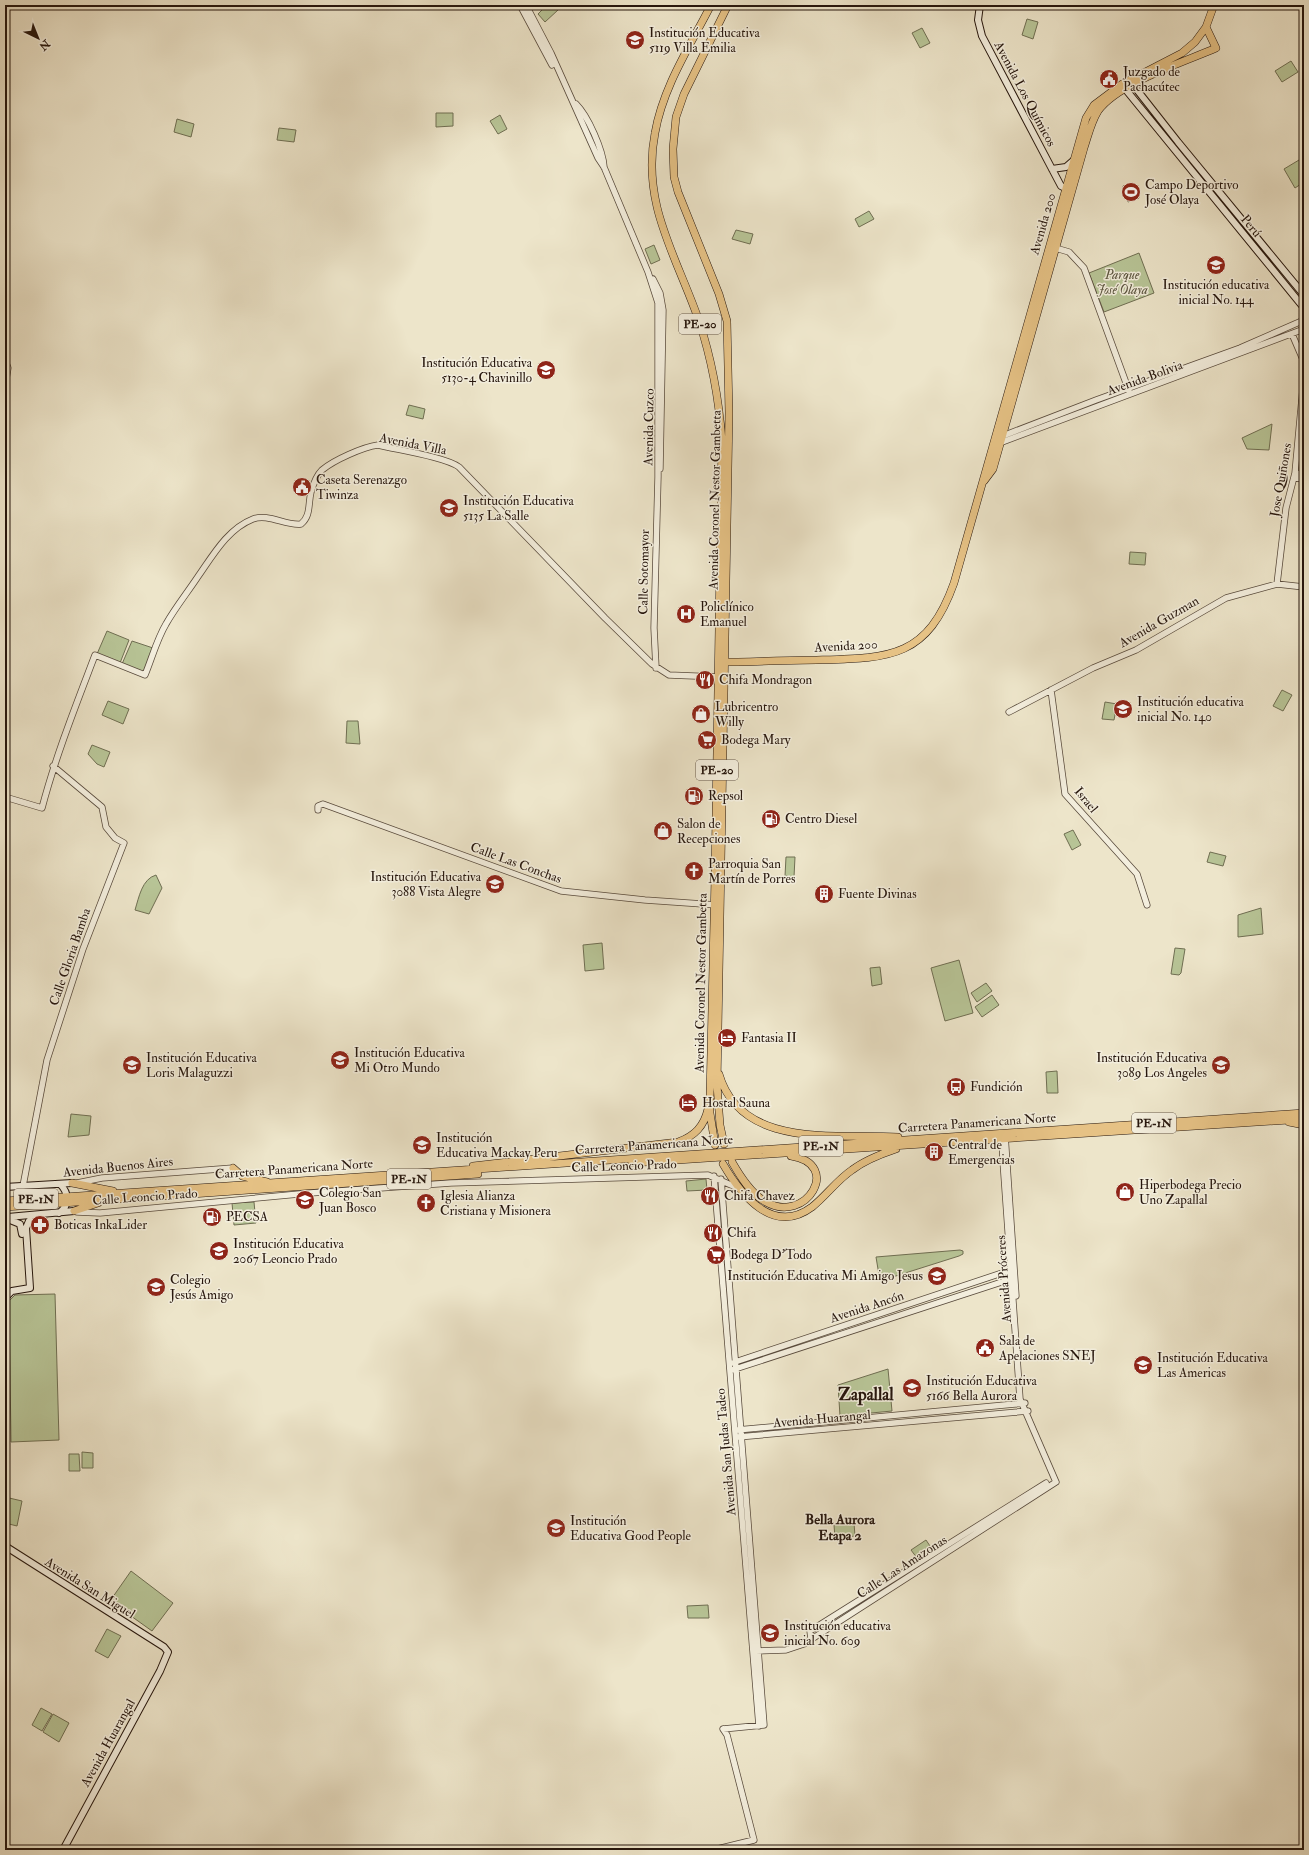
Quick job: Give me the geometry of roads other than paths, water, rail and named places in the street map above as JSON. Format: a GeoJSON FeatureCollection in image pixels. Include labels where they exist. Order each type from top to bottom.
{"type":"FeatureCollection","features":[{"type":"Feature","properties":{"kind":"main road","name":"Avenida Coronel Nestor Gambetta"},"geometry":{"type":"LineString","coordinates":[[711,5],[673,79],[662,105],[655,131],[652,163],[653,192],[660,221],[700,322],[718,398],[722,450],[722,662],[719,677],[717,905],[718,1065]]}},
{"type":"Feature","properties":{"kind":"main road","name":"Avenida Coronel Nestor Gambetta"},"geometry":{"type":"LineString","coordinates":[[710,1097],[717,905],[729,413],[728,329],[723,306],[678,192],[674,177],[673,149],[674,127],[680,103],[728,5]]}},
{"type":"Feature","properties":{"kind":"main road","name":"Avenida Los Químicos"},"geometry":{"type":"LineString","coordinates":[[980,5],[978,20],[982,36],[1061,186],[1065,188]]}},
{"type":"Feature","properties":{"kind":"main road"},"geometry":{"type":"LineString","coordinates":[[1206,27],[1214,5]]}},
{"type":"Feature","properties":{"kind":"main road","name":"Avenida 200"},"geometry":{"type":"LineString","coordinates":[[1053,248],[1065,188],[1089,111],[1100,99],[1188,48],[1206,27],[1216,48],[1131,82]]}},
{"type":"Feature","properties":{"kind":"main road","name":"Perú"},"geometry":{"type":"LineString","coordinates":[[1131,82],[1304,295]]}},
{"type":"Feature","properties":{"kind":"main road","name":"Avenida 200"},"geometry":{"type":"LineString","coordinates":[[722,662],[871,658],[893,654],[920,639],[936,622],[948,600],[982,484],[993,469],[998,440],[1053,248],[1092,123],[1101,107],[1123,86]]}},
{"type":"Feature","properties":{"kind":"main road","name":"Perú"},"geometry":{"type":"LineString","coordinates":[[1123,86],[1201,184],[1304,308]]}},
{"type":"Feature","properties":{"kind":"main road"},"geometry":{"type":"LineString","coordinates":[[1052,169],[1066,167],[1074,160]]}},
{"type":"Feature","properties":{"kind":"main road"},"geometry":{"type":"LineString","coordinates":[[1201,184],[1208,178]]}},
{"type":"Feature","properties":{"kind":"main road"},"geometry":{"type":"LineString","coordinates":[[718,1065],[722,1085],[730,1098],[747,1116],[765,1126],[781,1130],[813,1134],[900,1137],[908,1143]]}},
{"type":"Feature","properties":{"kind":"main road"},"geometry":{"type":"LineString","coordinates":[[718,1065],[718,1105],[724,1144]]}},
{"type":"Feature","properties":{"kind":"main road"},"geometry":{"type":"LineString","coordinates":[[710,1097],[710,1113],[715,1145]]}},
{"type":"Feature","properties":{"kind":"main road"},"geometry":{"type":"LineString","coordinates":[[452,1170],[481,1164],[678,1142],[692,1136],[698,1130],[706,1115],[710,1097]]}},
{"type":"Feature","properties":{"kind":"main road","name":"Carretera Panamericana Norte"},"geometry":{"type":"LineString","coordinates":[[1004,1137],[1304,1113]]}},
{"type":"Feature","properties":{"kind":"main road","name":"Carretera Panamericana Norte"},"geometry":{"type":"LineString","coordinates":[[5,1207],[127,1193],[236,1189],[275,1184],[452,1170],[1304,1118]]}},
{"type":"Feature","properties":{"kind":"main road"},"geometry":{"type":"LineString","coordinates":[[1277,1120],[1304,1125]]}},
{"type":"Feature","properties":{"kind":"main road"},"geometry":{"type":"LineString","coordinates":[[723,1164],[738,1188],[752,1202],[767,1213],[779,1216],[794,1215],[811,1208],[844,1175],[861,1164],[908,1143]]}},
{"type":"Feature","properties":{"kind":"main road","name":"Carretera Panamericana Norte"},"geometry":{"type":"LineString","coordinates":[[5,1201],[67,1199],[104,1201],[236,1189],[781,1154],[908,1143]]}},
{"type":"Feature","properties":{"kind":"main road"},"geometry":{"type":"LineString","coordinates":[[732,1162],[743,1180],[765,1202],[776,1206],[792,1206],[802,1203],[811,1196],[816,1186],[816,1175],[808,1162],[796,1157],[781,1154]]}},
{"type":"Feature","properties":{"kind":"main road"},"geometry":{"type":"LineString","coordinates":[[234,1170],[236,1189]]}},
{"type":"Feature","properties":{"kind":"main road"},"geometry":{"type":"LineString","coordinates":[[234,1170],[242,1176],[275,1184]]}},
{"type":"Feature","properties":{"kind":"main road"},"geometry":{"type":"LineString","coordinates":[[72,1183],[127,1193]]}},
{"type":"Feature","properties":{"kind":"main road","name":"Avenida Buenos Aires"},"geometry":{"type":"LineString","coordinates":[[6,1187],[72,1183]]}},
{"type":"Feature","properties":{"kind":"main road"},"geometry":{"type":"LineString","coordinates":[[58,1213],[63,1209],[67,1199],[65,1190],[60,1184]]}},
{"type":"Feature","properties":{"kind":"main road"},"geometry":{"type":"LineString","coordinates":[[74,1211],[104,1201]]}},
{"type":"Feature","properties":{"kind":"main road","name":"Calle Leoncio Prado"},"geometry":{"type":"LineString","coordinates":[[5,1217],[74,1211]]}},
{"type":"Feature","properties":{"kind":"main road"},"geometry":{"type":"LineString","coordinates":[[5,1217],[18,1222],[29,1221],[39,1215]]}},
{"type":"Feature","properties":{"kind":"main road"},"geometry":{"type":"LineString","coordinates":[[29,1221],[26,1228],[29,1288]]}},
{"type":"Feature","properties":{"kind":"main road"},"geometry":{"type":"LineString","coordinates":[[18,1222],[22,1228],[29,1288]]}},
{"type":"Feature","properties":{"kind":"main road"},"geometry":{"type":"LineString","coordinates":[[5,1298],[12,1291],[29,1288]]}},
{"type":"Feature","properties":{"kind":"main road","name":"Avenida San Miguel"},"geometry":{"type":"LineString","coordinates":[[5,1546],[164,1647]]}},
{"type":"Feature","properties":{"kind":"main road","name":"Avenida Huarangal"},"geometry":{"type":"LineString","coordinates":[[63,1850],[168,1656],[168,1652],[164,1647]]}},
{"type":"Feature","properties":{"kind":"street","name":"Avenida Cuzco"},"geometry":{"type":"LineString","coordinates":[[520,5],[551,63],[559,74]]}},
{"type":"Feature","properties":{"kind":"street","name":"Avenida Cuzco"},"geometry":{"type":"LineString","coordinates":[[526,5],[573,101],[598,158],[604,167],[648,272],[658,288],[663,310],[662,440],[660,470],[658,476]]}},
{"type":"Feature","properties":{"kind":"street"},"geometry":{"type":"LineString","coordinates":[[1053,248],[1069,252],[1084,268],[1131,394]]}},
{"type":"Feature","properties":{"kind":"street","name":"Avenida Bolivia"},"geometry":{"type":"LineString","coordinates":[[998,440],[1128,388],[1240,348],[1304,320]]}},
{"type":"Feature","properties":{"kind":"street","name":"Avenida Bolivia"},"geometry":{"type":"LineString","coordinates":[[998,440],[1131,394],[1304,329]]}},
{"type":"Feature","properties":{"kind":"street","name":"Jose Quiñones"},"geometry":{"type":"LineString","coordinates":[[1277,584],[1286,508],[1295,475],[1304,362],[1292,334]]}},
{"type":"Feature","properties":{"kind":"street"},"geometry":{"type":"LineString","coordinates":[[5,360],[8,372],[5,386]]}},
{"type":"Feature","properties":{"kind":"street","name":"Avenida Villa"},"geometry":{"type":"LineString","coordinates":[[53,766],[96,655],[145,674],[165,625],[213,554],[230,536],[254,519],[261,518],[289,524],[301,524],[307,518],[313,488],[322,470],[355,452],[378,446],[448,462],[460,467],[605,618],[656,668],[672,676],[719,677]]}},
{"type":"Feature","properties":{"kind":"street"},"geometry":{"type":"LineString","coordinates":[[1295,475],[1304,474]]}},
{"type":"Feature","properties":{"kind":"street"},"geometry":{"type":"LineString","coordinates":[[1295,475],[1304,479]]}},
{"type":"Feature","properties":{"kind":"street","name":"Calle Sotomayor"},"geometry":{"type":"LineString","coordinates":[[656,668],[654,628],[658,476]]}},
{"type":"Feature","properties":{"kind":"street","name":"Avenida Guzman"},"geometry":{"type":"LineString","coordinates":[[1009,712],[1093,668],[1136,650],[1226,598],[1277,584],[1304,587]]}},
{"type":"Feature","properties":{"kind":"street","name":"Israel"},"geometry":{"type":"LineString","coordinates":[[1051,690],[1065,794],[1137,874],[1148,905]]}},
{"type":"Feature","properties":{"kind":"street"},"geometry":{"type":"LineString","coordinates":[[5,797],[42,808],[53,766]]}},
{"type":"Feature","properties":{"kind":"street","name":"Calle Gloria Bamba"},"geometry":{"type":"LineString","coordinates":[[24,1186],[47,1060],[83,949],[124,843],[115,838],[106,827],[102,807],[53,766]]}},
{"type":"Feature","properties":{"kind":"street","name":"Calle Las Conchas"},"geometry":{"type":"LineString","coordinates":[[318,810],[318,806],[323,804],[561,891],[645,900],[717,905]]}},
{"type":"Feature","properties":{"kind":"street","name":"Avenida Próceres"},"geometry":{"type":"LineString","coordinates":[[1004,1137],[1010,1270],[1024,1403]]}},
{"type":"Feature","properties":{"kind":"street","name":"Avenida Próceres"},"geometry":{"type":"LineString","coordinates":[[1004,1137],[1023,1397],[1024,1403],[1056,1477],[1055,1480]]}},
{"type":"Feature","properties":{"kind":"street","name":"Avenida Buenos Aires"},"geometry":{"type":"LineString","coordinates":[[72,1183],[102,1178],[234,1170]]}},
{"type":"Feature","properties":{"kind":"street","name":"Calle Leoncio Prado"},"geometry":{"type":"LineString","coordinates":[[74,1211],[107,1212],[310,1193],[451,1183],[708,1175],[721,1179],[738,1188]]}},
{"type":"Feature","properties":{"kind":"street","name":"Avenida San Judas Tadeo"},"geometry":{"type":"LineString","coordinates":[[714,1176],[733,1363]]}},
{"type":"Feature","properties":{"kind":"street","name":"Avenida San Judas Tadeo"},"geometry":{"type":"LineString","coordinates":[[713,1850],[754,1840],[727,1735],[723,1730],[762,1725],[733,1370],[721,1179]]}},
{"type":"Feature","properties":{"kind":"street","name":"Avenida Ancón"},"geometry":{"type":"LineString","coordinates":[[733,1363],[1010,1270]]}},
{"type":"Feature","properties":{"kind":"street","name":"Avenida Ancón"},"geometry":{"type":"LineString","coordinates":[[733,1370],[1011,1278]]}},
{"type":"Feature","properties":{"kind":"street","name":"Avenida Huarangal"},"geometry":{"type":"LineString","coordinates":[[738,1430],[1024,1403]]}},
{"type":"Feature","properties":{"kind":"street","name":"Avenida Huarangal"},"geometry":{"type":"LineString","coordinates":[[739,1437],[1028,1411]]}},
{"type":"Feature","properties":{"kind":"street","name":"Calle Las Amazonas"},"geometry":{"type":"LineString","coordinates":[[811,1639],[810,1631],[1055,1480]]}},
{"type":"Feature","properties":{"kind":"street","name":"Calle Las Amazonas"},"geometry":{"type":"LineString","coordinates":[[756,1651],[786,1650],[799,1646],[1055,1480]]}},
{"type":"Feature","properties":{"kind":"place","name":"Institución Educativa 5119 Villa Emilia"},"geometry":{"type":"Point","coordinates":[635,40]}},
{"type":"Feature","properties":{"kind":"place","name":"Juzgado de Pachacútec"},"geometry":{"type":"Point","coordinates":[1109,79]}},
{"type":"Feature","properties":{"kind":"place","name":"Campo Deportivo José Olaya"},"geometry":{"type":"Point","coordinates":[1131,192]}},
{"type":"Feature","properties":{"kind":"place","name":"Institución educativa inicial No. 144"},"geometry":{"type":"Point","coordinates":[1216,265]}},
{"type":"Feature","properties":{"kind":"place","name":"Institución Educativa 5130-4 Chavinillo"},"geometry":{"type":"Point","coordinates":[546,370]}},
{"type":"Feature","properties":{"kind":"place","name":"Caseta Serenazgo Tiwinza"},"geometry":{"type":"Point","coordinates":[302,487]}},
{"type":"Feature","properties":{"kind":"place","name":"Institución Educativa 5135 La Salle"},"geometry":{"type":"Point","coordinates":[449,508]}},
{"type":"Feature","properties":{"kind":"place","name":"Policlínico Emanuel"},"geometry":{"type":"Point","coordinates":[686,614]}},
{"type":"Feature","properties":{"kind":"place","name":"Chifa Mondragon"},"geometry":{"type":"Point","coordinates":[705,680]}},
{"type":"Feature","properties":{"kind":"place","name":"Institución educativa inicial No. 140"},"geometry":{"type":"Point","coordinates":[1123,709]}},
{"type":"Feature","properties":{"kind":"place","name":"Lubricentro Willy"},"geometry":{"type":"Point","coordinates":[701,714]}},
{"type":"Feature","properties":{"kind":"place","name":"Bodega Mary"},"geometry":{"type":"Point","coordinates":[707,740]}},
{"type":"Feature","properties":{"kind":"place","name":"Repsol"},"geometry":{"type":"Point","coordinates":[694,796]}},
{"type":"Feature","properties":{"kind":"place","name":"Centro Diesel"},"geometry":{"type":"Point","coordinates":[771,819]}},
{"type":"Feature","properties":{"kind":"place","name":"Salon de Recepciones"},"geometry":{"type":"Point","coordinates":[663,831]}},
{"type":"Feature","properties":{"kind":"place","name":"Parroquia San Martín de Porres"},"geometry":{"type":"Point","coordinates":[694,871]}},
{"type":"Feature","properties":{"kind":"place","name":"Institución Educativa 3088 Vista Alegre"},"geometry":{"type":"Point","coordinates":[495,884]}},
{"type":"Feature","properties":{"kind":"place","name":"Fuente Divinas"},"geometry":{"type":"Point","coordinates":[824,894]}},
{"type":"Feature","properties":{"kind":"place","name":"Fantasia II"},"geometry":{"type":"Point","coordinates":[727,1038]}},
{"type":"Feature","properties":{"kind":"place","name":"Institución Educativa Mi Otro Mundo"},"geometry":{"type":"Point","coordinates":[340,1060]}},
{"type":"Feature","properties":{"kind":"place","name":"Institución Educativa Loris Malaguzzi"},"geometry":{"type":"Point","coordinates":[132,1065]}},
{"type":"Feature","properties":{"kind":"place","name":"Institución Educativa 3089 Los Angeles"},"geometry":{"type":"Point","coordinates":[1221,1065]}},
{"type":"Feature","properties":{"kind":"place","name":"Fundición"},"geometry":{"type":"Point","coordinates":[956,1087]}},
{"type":"Feature","properties":{"kind":"place","name":"Hostal Sauna"},"geometry":{"type":"Point","coordinates":[688,1103]}},
{"type":"Feature","properties":{"kind":"place","name":"Institución Educativa Mackay Peru"},"geometry":{"type":"Point","coordinates":[422,1145]}},
{"type":"Feature","properties":{"kind":"place","name":"Central de Emergencias"},"geometry":{"type":"Point","coordinates":[934,1152]}},
{"type":"Feature","properties":{"kind":"place","name":"Hiperbodega Precio Uno Zapallal"},"geometry":{"type":"Point","coordinates":[1125,1192]}},
{"type":"Feature","properties":{"kind":"place","name":"Chifa Chavez"},"geometry":{"type":"Point","coordinates":[710,1196]}},
{"type":"Feature","properties":{"kind":"place","name":"Colegio San Juan Bosco"},"geometry":{"type":"Point","coordinates":[305,1200]}},
{"type":"Feature","properties":{"kind":"place","name":"Iglesia Alianza Cristiana y Misionera"},"geometry":{"type":"Point","coordinates":[426,1203]}},
{"type":"Feature","properties":{"kind":"place","name":"PECSA"},"geometry":{"type":"Point","coordinates":[212,1217]}},
{"type":"Feature","properties":{"kind":"place","name":"Boticas InkaLider"},"geometry":{"type":"Point","coordinates":[40,1225]}},
{"type":"Feature","properties":{"kind":"place","name":"Chifa"},"geometry":{"type":"Point","coordinates":[713,1233]}},
{"type":"Feature","properties":{"kind":"place","name":"Institución Educativa 2067 Leoncio Prado"},"geometry":{"type":"Point","coordinates":[219,1251]}},
{"type":"Feature","properties":{"kind":"place","name":"Bodega D'Todo"},"geometry":{"type":"Point","coordinates":[716,1255]}},
{"type":"Feature","properties":{"kind":"place","name":"Institución Educativa Mi Amigo Jesus"},"geometry":{"type":"Point","coordinates":[937,1276]}},
{"type":"Feature","properties":{"kind":"place","name":"Colegio Jesús Amigo"},"geometry":{"type":"Point","coordinates":[156,1287]}},
{"type":"Feature","properties":{"kind":"place","name":"Sala de Apelaciones SNEJ"},"geometry":{"type":"Point","coordinates":[985,1348]}},
{"type":"Feature","properties":{"kind":"place","name":"Institución Educativa Las Americas"},"geometry":{"type":"Point","coordinates":[1143,1365]}},
{"type":"Feature","properties":{"kind":"place","name":"Institución Educativa 5166 Bella Aurora"},"geometry":{"type":"Point","coordinates":[912,1388]}},
{"type":"Feature","properties":{"kind":"place","name":"Institución Educativa Good People"},"geometry":{"type":"Point","coordinates":[556,1528]}},
{"type":"Feature","properties":{"kind":"place","name":"Institución educativa inicial No. 609"},"geometry":{"type":"Point","coordinates":[770,1633]}},
{"type":"Feature","properties":{"kind":"district","name":"Zapallal"},"geometry":{"type":"Point","coordinates":[866,1394]}},
{"type":"Feature","properties":{"kind":"district","name":"Bella Aurora Etapa 2"},"geometry":{"type":"Point","coordinates":[840,1528]}},
{"type":"Feature","properties":{"kind":"park label","name":"Parque José Olaya"},"geometry":{"type":"Point","coordinates":[1122,282]}}]}
